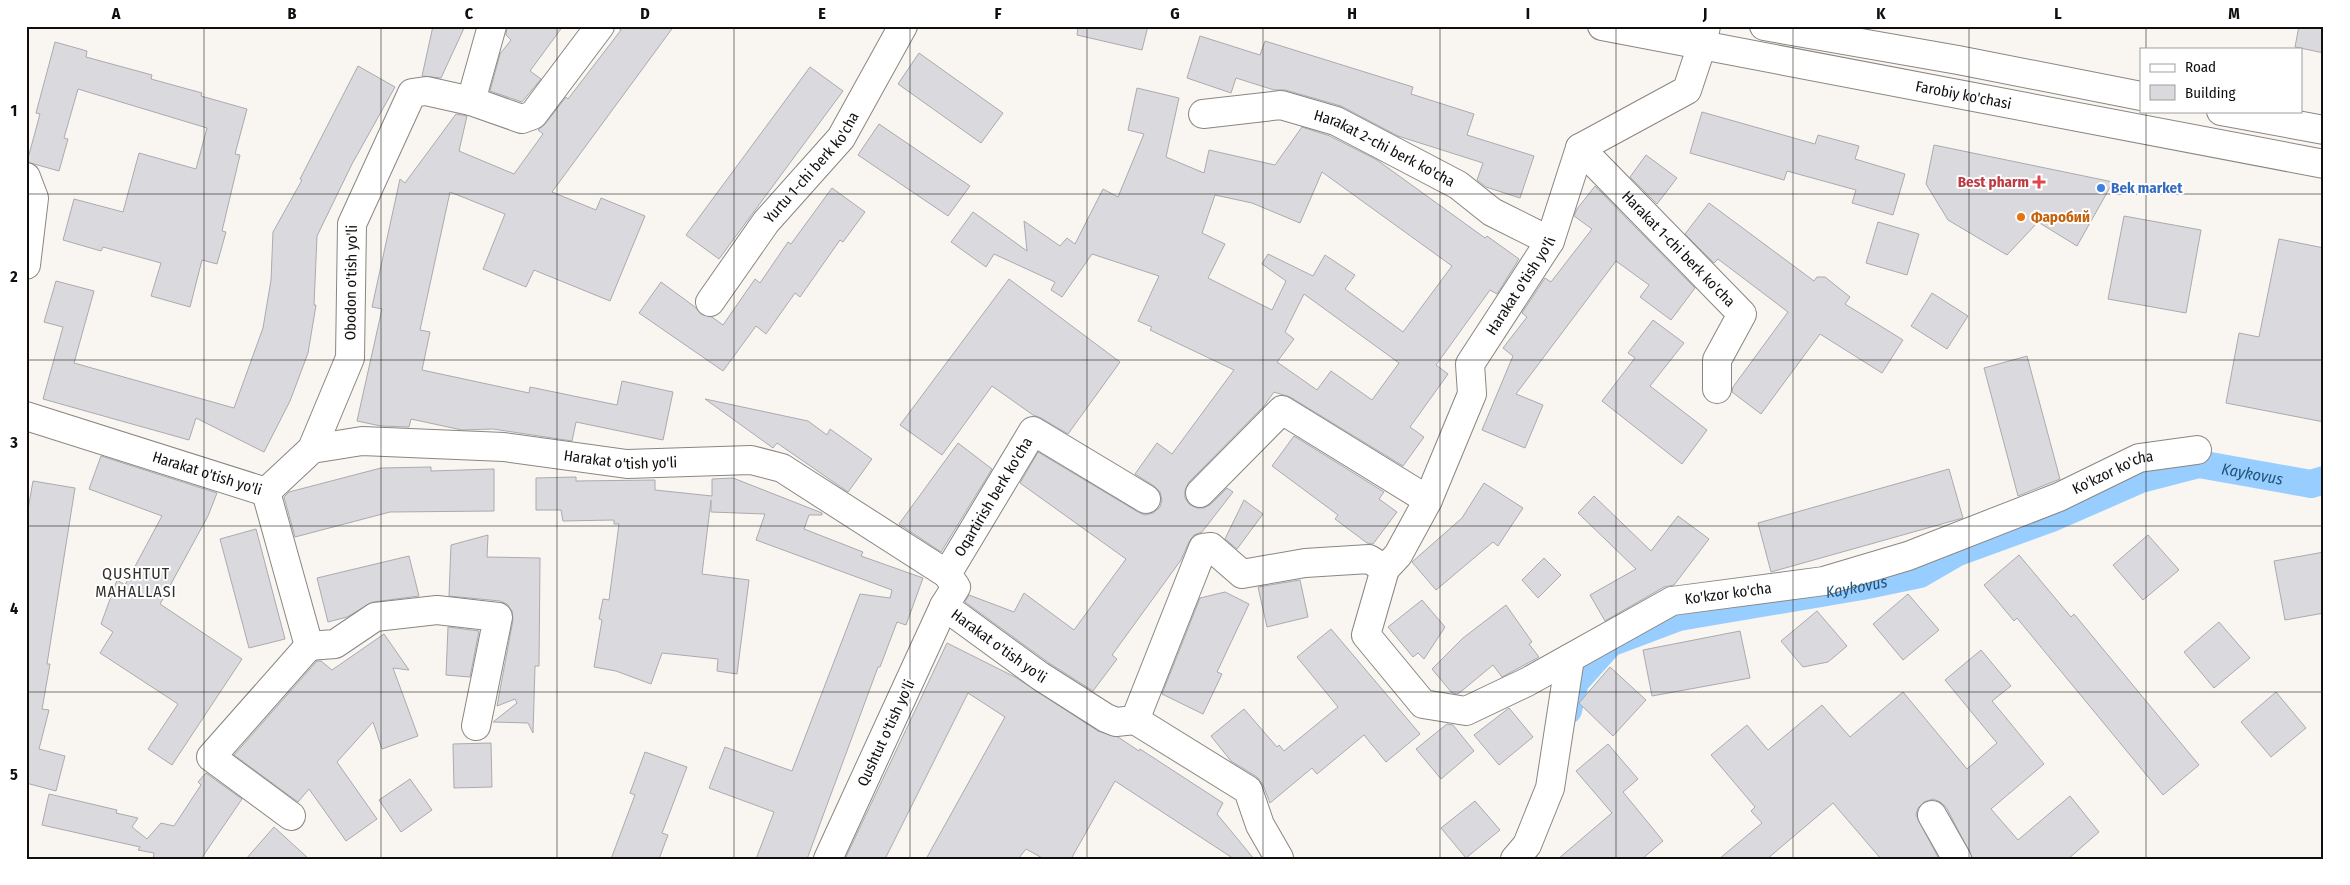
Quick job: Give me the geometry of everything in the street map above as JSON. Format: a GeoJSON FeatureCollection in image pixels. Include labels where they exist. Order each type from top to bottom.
{"type":"FeatureCollection","features":[{"type":"Feature","properties":{"kind":"street"},"geometry":{"type":"LineString","coordinates":[[472,100],[492,26]]}},
{"type":"Feature","properties":{"kind":"street","name":"Obodon o'tish yo'li"},"geometry":{"type":"LineString","coordinates":[[312,449],[350,358],[352,224],[412,93],[426,91],[472,100],[522,119],[533,115],[600,26]]}},
{"type":"Feature","properties":{"kind":"street","name":"Yurtu 1-chi berk ko'cha"},"geometry":{"type":"LineString","coordinates":[[710,302],[766,222],[841,138],[904,26]]}},
{"type":"Feature","properties":{"kind":"street","name":"Farobiy ko'chasi"},"geometry":{"type":"LineString","coordinates":[[1602,26],[1704,36],[2324,164]]}},
{"type":"Feature","properties":{"kind":"street"},"geometry":{"type":"LineString","coordinates":[[1764,26],[1801,30],[2140,96]]}},
{"type":"Feature","properties":{"kind":"street"},"geometry":{"type":"LineString","coordinates":[[1580,148],[1686,90],[1704,36]]}},
{"type":"Feature","properties":{"kind":"street","name":"Harakat 2-chi berk ko'cha"},"geometry":{"type":"LineString","coordinates":[[1204,114],[1281,105],[1336,121],[1458,185],[1492,212],[1550,241]]}},
{"type":"Feature","properties":{"kind":"street"},"geometry":{"type":"LineString","coordinates":[[2226,112],[2324,130]]}},
{"type":"Feature","properties":{"kind":"street","name":"Harakat o'tish yo'li"},"geometry":{"type":"LineString","coordinates":[[1385,569],[1398,555],[1428,500],[1472,394],[1470,364],[1550,241],[1580,148]]}},
{"type":"Feature","properties":{"kind":"street","name":"Harakat 1-chi berk ko'cha"},"geometry":{"type":"LineString","coordinates":[[1580,148],[1742,314],[1716,360],[1717,389]]}},
{"type":"Feature","properties":{"kind":"street"},"geometry":{"type":"LineString","coordinates":[[26,177],[34,198],[26,265]]}},
{"type":"Feature","properties":{"kind":"street"},"geometry":{"type":"LineString","coordinates":[[1200,492],[1282,410],[1428,500]]}},
{"type":"Feature","properties":{"kind":"street","name":"Harakat o'tish yo'li"},"geometry":{"type":"LineString","coordinates":[[26,416],[266,492],[312,449],[362,442],[504,446],[627,464],[751,460],[782,468],[947,574],[956,587],[944,606],[1040,676],[1106,718],[1116,722],[1135,720]]}},
{"type":"Feature","properties":{"kind":"street","name":"Oqartirish berk ko'cha"},"geometry":{"type":"LineString","coordinates":[[947,574],[1034,431],[1146,500]]}},
{"type":"Feature","properties":{"kind":"street","name":"Ko'kzor ko'cha"},"geometry":{"type":"LineString","coordinates":[[1385,569],[1366,635],[1422,704],[1466,711],[1527,682],[1672,602],[1824,581],[1908,556],[2059,497],[2139,458],[2197,450]]}},
{"type":"Feature","properties":{"kind":"street"},"geometry":{"type":"LineString","coordinates":[[266,492],[309,646]]}},
{"type":"Feature","properties":{"kind":"street"},"geometry":{"type":"LineString","coordinates":[[1279,858],[1260,825],[1248,790],[1135,720],[1203,548],[1211,547],[1242,574],[1305,563],[1369,560],[1385,569]]}},
{"type":"Feature","properties":{"kind":"street","name":"Qushtut o'tish yo'li"},"geometry":{"type":"LineString","coordinates":[[828,859],[944,606]]}},
{"type":"Feature","properties":{"kind":"street"},"geometry":{"type":"LineString","coordinates":[[291,816],[211,757],[309,646],[335,644],[375,617],[437,610],[498,617],[476,726]]}},
{"type":"Feature","properties":{"kind":"street"},"geometry":{"type":"LineString","coordinates":[[1515,859],[1527,844],[1550,788],[1570,658]]}},
{"type":"Feature","properties":{"kind":"street"},"geometry":{"type":"LineString","coordinates":[[1932,815],[1957,859]]}},
{"type":"Feature","properties":{"kind":"building"},"geometry":{"type":"Polygon","coordinates":[[[433,26],[465,26],[441,78],[422,76],[433,26]]]}},
{"type":"Feature","properties":{"kind":"building"},"geometry":{"type":"Polygon","coordinates":[[[507,26],[563,26],[530,71],[541,79],[522,102],[490,91],[500,54],[511,40],[506,35],[507,26]]]}},
{"type":"Feature","properties":{"kind":"building"},"geometry":{"type":"Polygon","coordinates":[[[615,26],[674,26],[552,192],[596,210],[601,198],[645,216],[610,301],[534,270],[526,287],[483,269],[505,214],[450,192],[420,330],[430,332],[422,370],[529,393],[530,387],[617,405],[622,381],[673,392],[663,440],[576,422],[572,441],[493,429],[462,430],[411,419],[409,427],[381,426],[357,421],[382,309],[372,307],[400,179],[405,183],[456,114],[467,116],[459,151],[514,174],[543,134],[538,130],[566,97],[568,99],[621,30],[615,26]]]}},
{"type":"Feature","properties":{"kind":"building"},"geometry":{"type":"Polygon","coordinates":[[[1078,26],[1148,26],[1142,50],[1077,35],[1078,26]]]}},
{"type":"Feature","properties":{"kind":"building"},"geometry":{"type":"Polygon","coordinates":[[[2299,26],[2324,26],[2324,53],[2295,47],[2299,26]]]}},
{"type":"Feature","properties":{"kind":"building"},"geometry":{"type":"Polygon","coordinates":[[[1200,36],[1260,55],[1265,41],[1413,87],[1411,94],[1474,114],[1467,135],[1534,156],[1520,198],[1486,187],[1477,180],[1483,163],[1398,136],[1341,106],[1285,90],[1274,90],[1236,78],[1231,93],[1187,78],[1200,36]]]}},
{"type":"Feature","properties":{"kind":"building"},"geometry":{"type":"Polygon","coordinates":[[[55,42],[87,51],[86,57],[152,75],[151,79],[202,93],[201,96],[247,109],[235,154],[240,155],[222,231],[226,232],[217,264],[202,260],[190,307],[151,296],[161,263],[103,247],[101,251],[63,240],[74,199],[123,212],[139,153],[196,169],[207,128],[78,89],[64,138],[68,139],[59,171],[27,162],[40,114],[36,113],[55,42]]]}},
{"type":"Feature","properties":{"kind":"building"},"geometry":{"type":"Polygon","coordinates":[[[919,53],[1003,113],[981,143],[898,84],[919,53]]]}},
{"type":"Feature","properties":{"kind":"building"},"geometry":{"type":"Polygon","coordinates":[[[358,66],[395,87],[352,164],[317,236],[314,305],[316,305],[308,353],[290,401],[264,452],[196,418],[189,440],[43,399],[63,327],[44,322],[56,281],[94,291],[74,363],[234,408],[263,328],[271,280],[273,232],[302,180],[300,179],[358,66]]]}},
{"type":"Feature","properties":{"kind":"building"},"geometry":{"type":"Polygon","coordinates":[[[810,67],[843,91],[719,259],[686,235],[810,67]]]}},
{"type":"Feature","properties":{"kind":"building"},"geometry":{"type":"Polygon","coordinates":[[[1137,88],[1179,98],[1166,157],[1204,173],[1209,150],[1275,165],[1302,127],[1330,136],[1377,160],[1485,238],[1487,236],[1519,259],[1497,294],[1490,290],[1436,365],[1448,374],[1410,427],[1424,437],[1403,466],[1290,397],[1274,392],[1264,406],[1189,482],[1185,490],[1185,498],[1189,504],[1197,508],[1204,508],[1211,504],[1227,488],[1233,492],[1202,532],[1194,535],[1189,542],[1181,560],[1112,655],[1117,659],[1093,691],[1049,663],[965,602],[969,595],[1014,612],[1024,593],[1074,630],[1126,559],[1020,483],[1038,452],[1138,512],[1145,515],[1153,513],[1160,507],[1162,500],[1160,492],[1135,474],[1157,443],[1172,454],[1234,370],[1150,330],[1152,327],[1138,321],[1159,276],[1092,254],[1062,297],[1051,290],[1055,282],[994,254],[986,267],[951,242],[973,212],[1027,251],[1024,221],[1060,246],[1067,238],[1075,244],[1103,189],[1118,197],[1144,134],[1128,130],[1137,88]],[[1322,172],[1300,223],[1252,203],[1215,195],[1202,233],[1225,244],[1208,278],[1272,310],[1286,281],[1262,264],[1268,254],[1313,276],[1325,255],[1355,275],[1345,289],[1403,332],[1452,266],[1322,172]],[[1304,294],[1285,332],[1294,339],[1277,362],[1317,390],[1331,371],[1372,400],[1399,363],[1304,294]]]}},
{"type":"Feature","properties":{"kind":"building"},"geometry":{"type":"Polygon","coordinates":[[[1702,112],[1815,144],[1818,135],[1859,146],[1855,159],[1905,174],[1893,215],[1852,203],[1856,190],[1787,171],[1784,180],[1690,153],[1702,112]]]}},
{"type":"Feature","properties":{"kind":"building"},"geometry":{"type":"Polygon","coordinates":[[[879,124],[970,186],[948,216],[858,155],[879,124]]]}},
{"type":"Feature","properties":{"kind":"building"},"geometry":{"type":"Polygon","coordinates":[[[1934,145],[2113,182],[2077,246],[2038,222],[2007,255],[1948,220],[1926,184],[1934,145]]]}},
{"type":"Feature","properties":{"kind":"building"},"geometry":{"type":"Polygon","coordinates":[[[1646,155],[1677,178],[1657,204],[1630,177],[1646,155]]]}},
{"type":"Feature","properties":{"kind":"building"},"geometry":{"type":"Polygon","coordinates":[[[1595,186],[1695,288],[1671,320],[1640,297],[1649,285],[1616,261],[1516,394],[1543,405],[1525,448],[1482,430],[1513,356],[1503,348],[1527,317],[1522,313],[1545,278],[1551,282],[1592,229],[1574,216],[1577,209],[1595,186]]]}},
{"type":"Feature","properties":{"kind":"building"},"geometry":{"type":"Polygon","coordinates":[[[832,188],[865,212],[843,242],[840,240],[800,297],[795,293],[766,334],[756,326],[723,371],[639,313],[661,282],[695,307],[701,314],[712,317],[723,325],[755,279],[760,283],[788,242],[791,244],[832,188]]]}},
{"type":"Feature","properties":{"kind":"building"},"geometry":{"type":"Polygon","coordinates":[[[1709,203],[1814,281],[1817,277],[1825,277],[1850,297],[1845,304],[1903,340],[1882,373],[1820,334],[1761,414],[1732,392],[1733,387],[1788,312],[1718,259],[1714,263],[1685,234],[1709,203]]]}},
{"type":"Feature","properties":{"kind":"building"},"geometry":{"type":"Polygon","coordinates":[[[2124,216],[2201,230],[2186,313],[2108,299],[2124,216]]]}},
{"type":"Feature","properties":{"kind":"building"},"geometry":{"type":"Polygon","coordinates":[[[1878,222],[1919,234],[1907,275],[1866,263],[1878,222]]]}},
{"type":"Feature","properties":{"kind":"building"},"geometry":{"type":"Polygon","coordinates":[[[2279,239],[2324,248],[2324,422],[2226,403],[2239,333],[2259,337],[2279,239]]]}},
{"type":"Feature","properties":{"kind":"building"},"geometry":{"type":"Polygon","coordinates":[[[1009,279],[1120,362],[1068,434],[1033,415],[992,386],[942,455],[900,425],[1009,279]]]}},
{"type":"Feature","properties":{"kind":"building"},"geometry":{"type":"Polygon","coordinates":[[[1932,293],[1968,316],[1947,349],[1911,326],[1932,293]]]}},
{"type":"Feature","properties":{"kind":"building"},"geometry":{"type":"Polygon","coordinates":[[[1653,320],[1684,343],[1650,386],[1707,430],[1682,464],[1602,401],[1635,358],[1628,353],[1653,320]]]}},
{"type":"Feature","properties":{"kind":"building"},"geometry":{"type":"Polygon","coordinates":[[[2027,356],[2060,479],[2018,496],[1984,368],[2027,356]]]}},
{"type":"Feature","properties":{"kind":"building"},"geometry":{"type":"Polygon","coordinates":[[[705,399],[808,421],[827,435],[830,429],[872,459],[848,492],[777,443],[773,448],[705,399]]]}},
{"type":"Feature","properties":{"kind":"building"},"geometry":{"type":"Polygon","coordinates":[[[1294,436],[1384,492],[1379,499],[1397,512],[1373,544],[1367,543],[1335,519],[1338,515],[1272,466],[1294,436]]]}},
{"type":"Feature","properties":{"kind":"building"},"geometry":{"type":"Polygon","coordinates":[[[958,443],[992,469],[941,552],[899,524],[958,443]]]}},
{"type":"Feature","properties":{"kind":"building"},"geometry":{"type":"Polygon","coordinates":[[[101,456],[217,493],[208,516],[160,604],[242,659],[172,765],[148,749],[178,704],[100,653],[113,632],[101,624],[117,580],[125,585],[162,516],[89,489],[101,456]]]}},
{"type":"Feature","properties":{"kind":"building"},"geometry":{"type":"Polygon","coordinates":[[[431,467],[431,471],[494,469],[494,511],[390,512],[295,537],[284,497],[289,492],[381,468],[431,467]]]}},
{"type":"Feature","properties":{"kind":"building"},"geometry":{"type":"Polygon","coordinates":[[[1949,469],[1963,518],[1771,572],[1758,523],[1949,469]]]}},
{"type":"Feature","properties":{"kind":"building"},"geometry":{"type":"Polygon","coordinates":[[[576,477],[576,481],[655,480],[655,490],[712,496],[712,479],[733,478],[822,513],[822,515],[809,515],[804,529],[863,552],[861,556],[923,578],[906,625],[897,622],[880,667],[878,667],[807,859],[756,859],[774,812],[709,788],[725,747],[792,771],[860,594],[890,598],[892,590],[756,540],[765,514],[711,512],[711,500],[702,574],[749,580],[737,674],[717,671],[718,659],[662,653],[651,684],[616,671],[594,667],[602,620],[599,619],[603,599],[609,600],[619,524],[614,524],[614,520],[563,521],[561,510],[536,510],[536,478],[576,477]]]}},
{"type":"Feature","properties":{"kind":"building"},"geometry":{"type":"Polygon","coordinates":[[[33,481],[75,488],[47,664],[50,664],[42,709],[49,710],[39,749],[65,756],[56,791],[26,783],[26,521],[33,481]]]}},
{"type":"Feature","properties":{"kind":"building"},"geometry":{"type":"Polygon","coordinates":[[[1484,483],[1523,508],[1498,546],[1493,542],[1436,590],[1412,562],[1462,518],[1484,483]]]}},
{"type":"Feature","properties":{"kind":"building"},"geometry":{"type":"Polygon","coordinates":[[[1594,496],[1651,551],[1678,516],[1709,539],[1674,585],[1664,587],[1605,621],[1590,595],[1636,569],[1578,513],[1594,496]]]}},
{"type":"Feature","properties":{"kind":"building"},"geometry":{"type":"Polygon","coordinates":[[[1244,500],[1263,514],[1237,549],[1225,539],[1244,500]]]}},
{"type":"Feature","properties":{"kind":"building"},"geometry":{"type":"Polygon","coordinates":[[[256,529],[285,639],[249,648],[220,539],[256,529]]]}},
{"type":"Feature","properties":{"kind":"building"},"geometry":{"type":"Polygon","coordinates":[[[488,535],[487,557],[540,558],[539,666],[535,666],[533,733],[528,723],[493,722],[517,703],[515,699],[497,706],[513,620],[512,611],[507,604],[500,601],[449,596],[451,545],[488,535]]]}},
{"type":"Feature","properties":{"kind":"building"},"geometry":{"type":"Polygon","coordinates":[[[2148,535],[2179,570],[2143,600],[2113,565],[2148,535]]]}},
{"type":"Feature","properties":{"kind":"building"},"geometry":{"type":"Polygon","coordinates":[[[2324,552],[2324,613],[2285,620],[2274,561],[2324,552]]]}},
{"type":"Feature","properties":{"kind":"building"},"geometry":{"type":"Polygon","coordinates":[[[2019,555],[2071,617],[2074,614],[2199,765],[2163,795],[2017,618],[2014,621],[1984,585],[2019,555]]]}},
{"type":"Feature","properties":{"kind":"building"},"geometry":{"type":"Polygon","coordinates":[[[409,556],[419,596],[373,602],[347,617],[328,622],[317,578],[409,556]]]}},
{"type":"Feature","properties":{"kind":"building"},"geometry":{"type":"Polygon","coordinates":[[[1544,558],[1561,575],[1538,598],[1522,580],[1544,558]]]}},
{"type":"Feature","properties":{"kind":"building"},"geometry":{"type":"Polygon","coordinates":[[[1300,580],[1308,617],[1267,627],[1258,587],[1300,580]]]}},
{"type":"Feature","properties":{"kind":"building"},"geometry":{"type":"Polygon","coordinates":[[[1225,592],[1249,604],[1217,672],[1222,674],[1203,714],[1162,694],[1200,598],[1225,592]]]}},
{"type":"Feature","properties":{"kind":"building"},"geometry":{"type":"Polygon","coordinates":[[[1908,594],[1939,630],[1903,660],[1873,624],[1908,594]]]}},
{"type":"Feature","properties":{"kind":"building"},"geometry":{"type":"Polygon","coordinates":[[[1422,600],[1445,627],[1424,659],[1418,653],[1413,657],[1388,627],[1422,600]]]}},
{"type":"Feature","properties":{"kind":"building"},"geometry":{"type":"Polygon","coordinates":[[[1506,605],[1532,642],[1529,644],[1539,657],[1502,677],[1493,665],[1458,694],[1452,693],[1432,669],[1463,638],[1506,605]]]}},
{"type":"Feature","properties":{"kind":"building"},"geometry":{"type":"Polygon","coordinates":[[[1817,611],[1847,646],[1828,662],[1803,667],[1781,641],[1817,611]]]}},
{"type":"Feature","properties":{"kind":"building"},"geometry":{"type":"Polygon","coordinates":[[[2219,622],[2250,658],[2214,688],[2184,652],[2219,622]]]}},
{"type":"Feature","properties":{"kind":"building"},"geometry":{"type":"Polygon","coordinates":[[[448,627],[479,631],[470,677],[446,675],[448,627]]]}},
{"type":"Feature","properties":{"kind":"building"},"geometry":{"type":"Polygon","coordinates":[[[1331,629],[1420,734],[1386,762],[1364,735],[1317,774],[1312,768],[1270,803],[1263,785],[1257,777],[1231,761],[1211,736],[1244,709],[1277,747],[1279,745],[1284,751],[1338,707],[1297,657],[1331,629]]]}},
{"type":"Feature","properties":{"kind":"building"},"geometry":{"type":"Polygon","coordinates":[[[1740,631],[1750,678],[1652,696],[1643,650],[1740,631]]]}},
{"type":"Feature","properties":{"kind":"building"},"geometry":{"type":"Polygon","coordinates":[[[384,634],[409,670],[393,668],[418,736],[382,749],[373,722],[337,762],[377,819],[346,841],[309,789],[298,802],[234,755],[317,661],[321,661],[332,670],[384,634]]]}},
{"type":"Feature","properties":{"kind":"building"},"geometry":{"type":"Polygon","coordinates":[[[947,643],[1015,677],[1098,731],[1118,737],[1139,751],[1140,749],[1223,803],[1217,814],[1254,859],[1234,859],[1115,781],[1071,859],[1044,859],[1026,849],[1018,859],[926,859],[1005,717],[968,693],[885,859],[845,859],[947,643]]]}},
{"type":"Feature","properties":{"kind":"building"},"geometry":{"type":"Polygon","coordinates":[[[1981,650],[2011,686],[1992,701],[2044,764],[1991,809],[2018,840],[2070,796],[2099,832],[2068,859],[1973,859],[1946,807],[1933,799],[1924,802],[1918,808],[1916,815],[1939,859],[1881,859],[1833,803],[1767,859],[1719,859],[1762,823],[1751,811],[1755,807],[1711,755],[1747,725],[1768,750],[1822,705],[1850,737],[1903,692],[1967,769],[1997,743],[1945,680],[1981,650]]]}},
{"type":"Feature","properties":{"kind":"building"},"geometry":{"type":"Polygon","coordinates":[[[1610,667],[1646,700],[1613,736],[1579,703],[1610,667]]]}},
{"type":"Feature","properties":{"kind":"building"},"geometry":{"type":"Polygon","coordinates":[[[2276,692],[2306,728],[2271,757],[2241,722],[2276,692]]]}},
{"type":"Feature","properties":{"kind":"building"},"geometry":{"type":"Polygon","coordinates":[[[1509,708],[1533,737],[1499,765],[1474,735],[1509,708]]]}},
{"type":"Feature","properties":{"kind":"building"},"geometry":{"type":"Polygon","coordinates":[[[1447,724],[1453,725],[1474,751],[1441,779],[1416,749],[1447,724]]]}},
{"type":"Feature","properties":{"kind":"building"},"geometry":{"type":"Polygon","coordinates":[[[491,743],[492,787],[454,788],[453,744],[491,743]]]}},
{"type":"Feature","properties":{"kind":"building"},"geometry":{"type":"Polygon","coordinates":[[[1608,744],[1638,779],[1623,792],[1663,841],[1642,859],[1558,859],[1612,813],[1576,771],[1608,744]]]}},
{"type":"Feature","properties":{"kind":"building"},"geometry":{"type":"Polygon","coordinates":[[[645,752],[687,767],[662,833],[668,835],[659,859],[611,859],[635,795],[630,793],[645,752]]]}},
{"type":"Feature","properties":{"kind":"building"},"geometry":{"type":"Polygon","coordinates":[[[206,773],[242,799],[201,859],[153,859],[154,853],[138,850],[140,847],[42,825],[49,794],[117,810],[116,813],[138,818],[132,827],[147,839],[161,823],[174,826],[201,785],[198,782],[206,773]]]}},
{"type":"Feature","properties":{"kind":"building"},"geometry":{"type":"Polygon","coordinates":[[[410,779],[432,810],[401,832],[379,800],[410,779]]]}},
{"type":"Feature","properties":{"kind":"building"},"geometry":{"type":"Polygon","coordinates":[[[1475,801],[1500,830],[1466,858],[1441,828],[1475,801]]]}},
{"type":"Feature","properties":{"kind":"building"},"geometry":{"type":"Polygon","coordinates":[[[274,827],[309,859],[246,859],[274,827]]]}},
{"type":"Feature","properties":{"kind":"waterway","name":"Kaykovus"},"geometry":{"type":"LineString","coordinates":[[1568,710],[1575,682],[1610,643],[1679,617],[1862,586],[1920,574],[1958,552],[2054,517],[2141,479],[2199,464],[2311,484],[2324,480]]}},
{"type":"Feature","properties":{"kind":"place","name":"Best pharm"},"geometry":{"type":"Point","coordinates":[2039,182]}},
{"type":"Feature","properties":{"kind":"place","name":"Bek market"},"geometry":{"type":"Point","coordinates":[2101,188]}},
{"type":"Feature","properties":{"kind":"place","name":"Фаробий"},"geometry":{"type":"Point","coordinates":[2021,217]}},
{"type":"Feature","properties":{"kind":"district","name":"QUSHTUT MAHALLASI"},"geometry":{"type":"Point","coordinates":[136,582]}}]}
